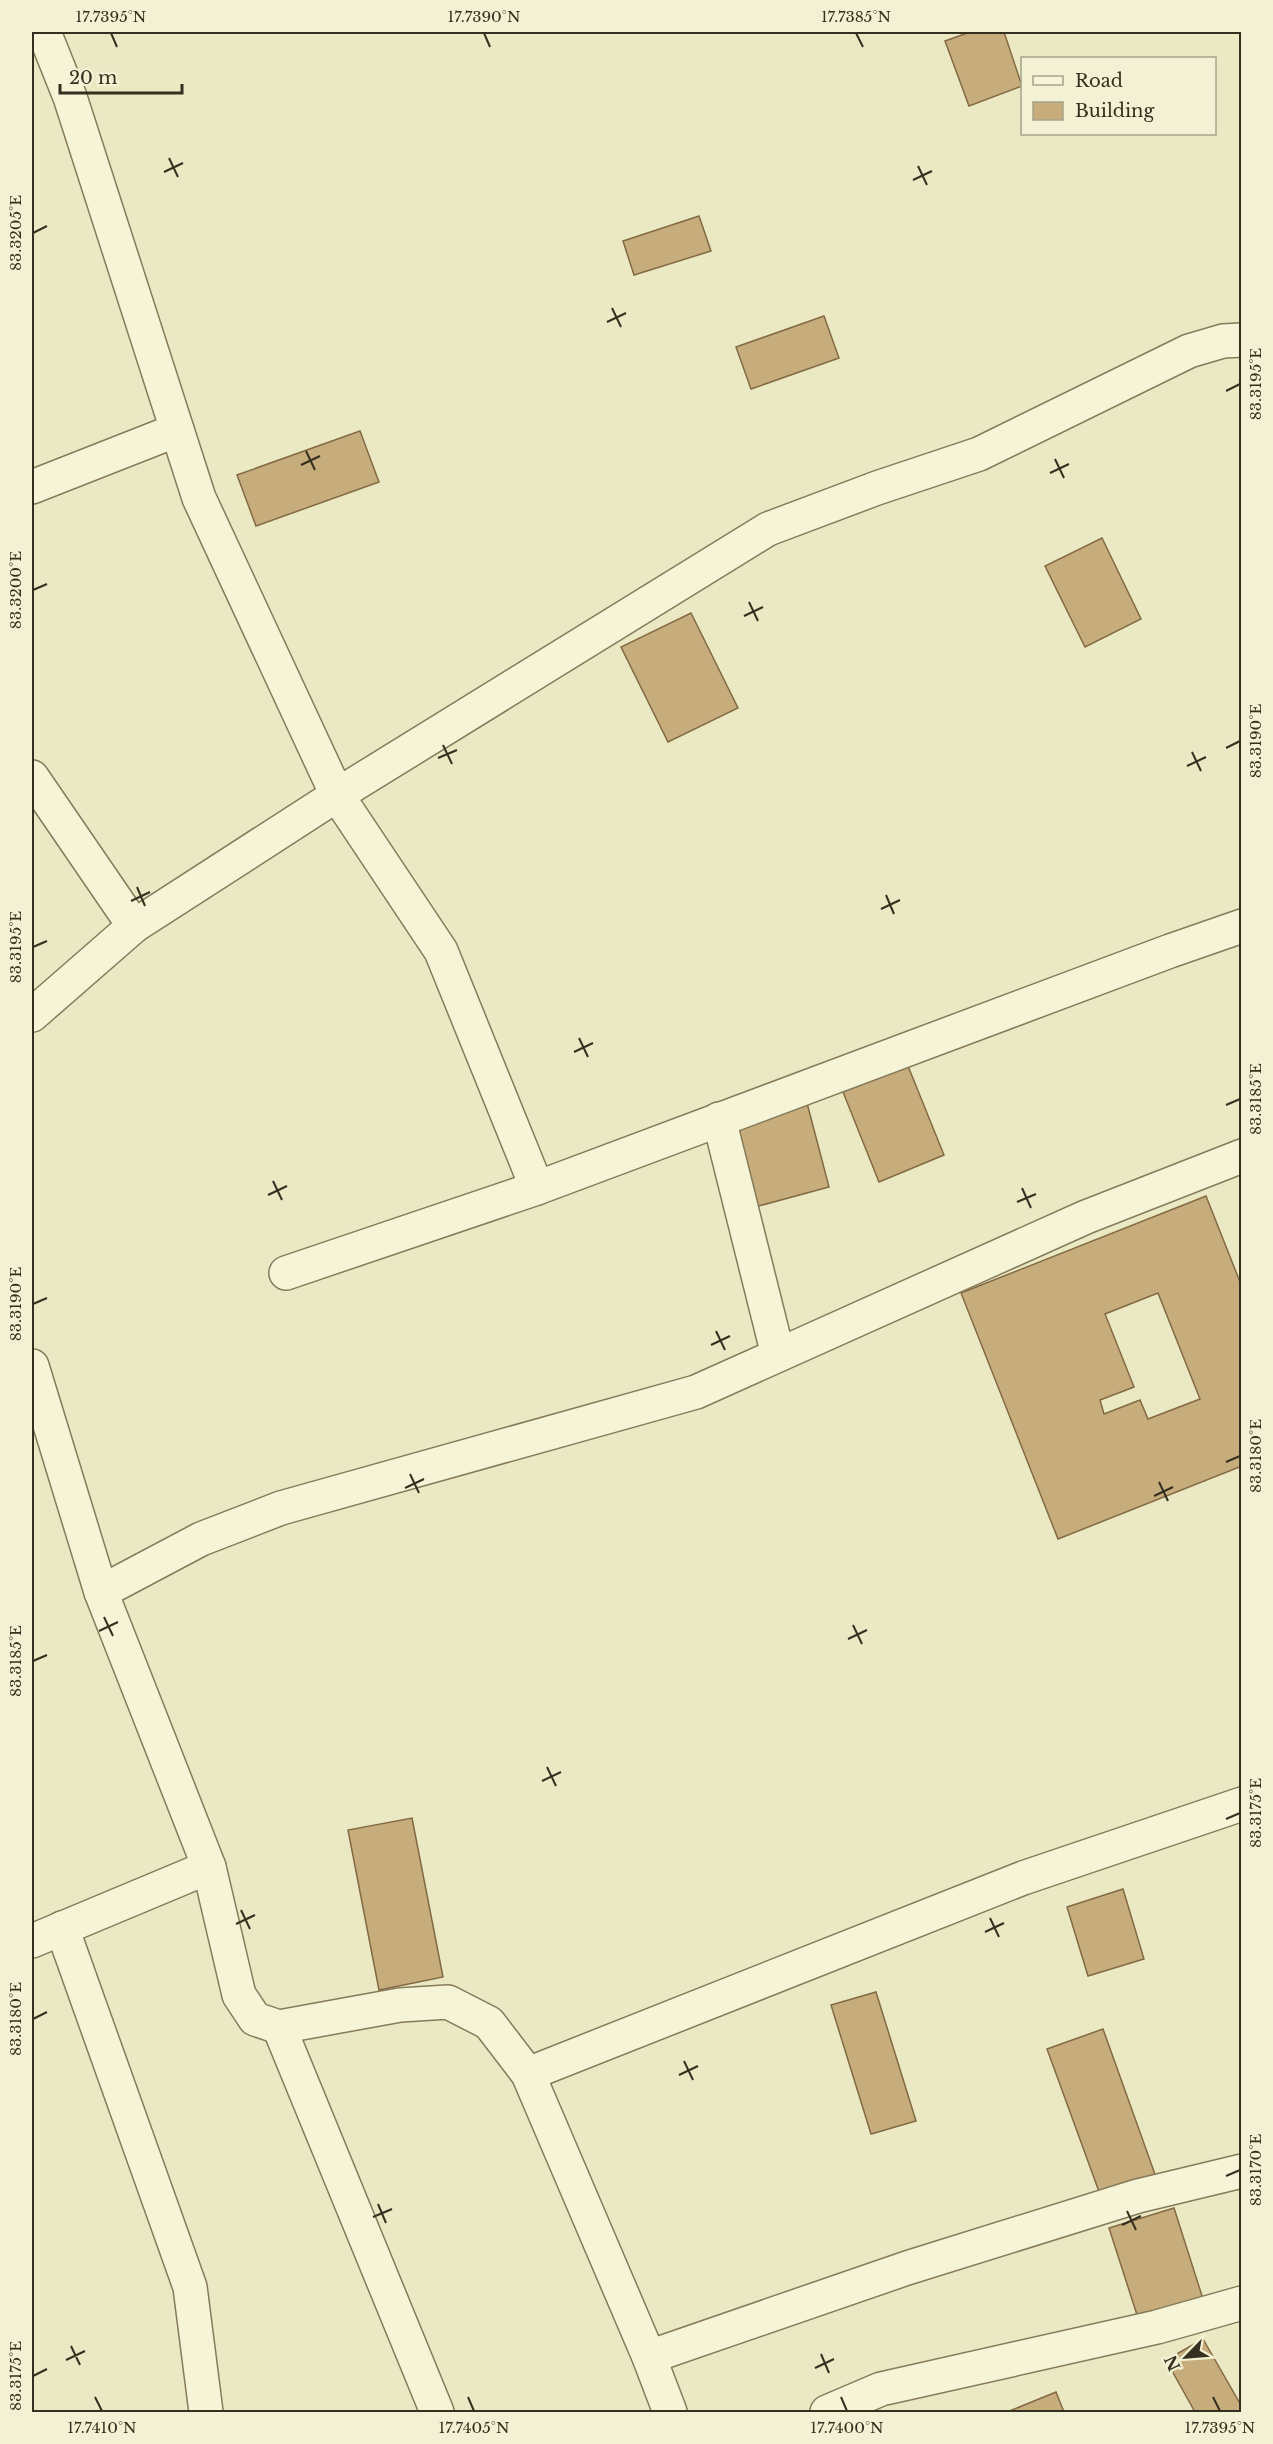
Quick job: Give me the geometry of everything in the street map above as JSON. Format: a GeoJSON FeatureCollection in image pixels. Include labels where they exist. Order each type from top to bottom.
{"type":"FeatureCollection","features":[{"type":"Feature","properties":{"kind":"street"},"geometry":{"type":"LineString","coordinates":[[44,32],[70,97],[199,498],[337,795],[441,951],[537,1188]]}},
{"type":"Feature","properties":{"kind":"street"},"geometry":{"type":"LineString","coordinates":[[32,1015],[134,926],[337,795],[768,528],[980,454],[1189,351],[1223,342],[1242,340]]}},
{"type":"Feature","properties":{"kind":"street"},"geometry":{"type":"LineString","coordinates":[[32,487],[177,430]]}},
{"type":"Feature","properties":{"kind":"street"},"geometry":{"type":"LineString","coordinates":[[32,777],[134,926]]}},
{"type":"Feature","properties":{"kind":"street"},"geometry":{"type":"LineString","coordinates":[[286,1274],[537,1188],[1242,927]]}},
{"type":"Feature","properties":{"kind":"street"},"geometry":{"type":"LineString","coordinates":[[719,1119],[778,1355]]}},
{"type":"Feature","properties":{"kind":"street"},"geometry":{"type":"LineString","coordinates":[[101,1592],[201,1539],[281,1508],[696,1392],[1086,1217],[1242,1156]]}},
{"type":"Feature","properties":{"kind":"street"},"geometry":{"type":"LineString","coordinates":[[32,1366],[101,1592],[209,1867],[239,1995],[255,2019],[279,2027],[400,2005],[448,2002],[489,2023],[528,2074],[649,2357],[670,2412]]}},
{"type":"Feature","properties":{"kind":"street"},"geometry":{"type":"LineString","coordinates":[[528,2074],[1023,1878],[1242,1804]]}},
{"type":"Feature","properties":{"kind":"street"},"geometry":{"type":"LineString","coordinates":[[32,1941],[209,1867]]}},
{"type":"Feature","properties":{"kind":"street"},"geometry":{"type":"LineString","coordinates":[[62,1928],[190,2287],[206,2412]]}},
{"type":"Feature","properties":{"kind":"street"},"geometry":{"type":"LineString","coordinates":[[279,2027],[438,2412]]}},
{"type":"Feature","properties":{"kind":"street"},"geometry":{"type":"LineString","coordinates":[[649,2357],[918,2265],[1138,2196],[1242,2171]]}},
{"type":"Feature","properties":{"kind":"street"},"geometry":{"type":"LineString","coordinates":[[827,2412],[881,2389],[1157,2327],[1242,2303]]}},
{"type":"Feature","properties":{"kind":"building"},"geometry":{"type":"Polygon","coordinates":[[[970,32],[1004,32],[1021,86],[969,106],[945,41],[970,32]]]}},
{"type":"Feature","properties":{"kind":"building"},"geometry":{"type":"Polygon","coordinates":[[[699,216],[711,251],[634,275],[623,241],[699,216]]]}},
{"type":"Feature","properties":{"kind":"building"},"geometry":{"type":"Polygon","coordinates":[[[824,316],[839,358],[751,389],[736,347],[824,316]]]}},
{"type":"Feature","properties":{"kind":"building"},"geometry":{"type":"Polygon","coordinates":[[[360,431],[379,482],[256,526],[237,475],[360,431]]]}},
{"type":"Feature","properties":{"kind":"building"},"geometry":{"type":"Polygon","coordinates":[[[1102,538],[1141,619],[1085,647],[1045,566],[1102,538]]]}},
{"type":"Feature","properties":{"kind":"building"},"geometry":{"type":"Polygon","coordinates":[[[691,613],[738,708],[668,742],[621,647],[691,613]]]}},
{"type":"Feature","properties":{"kind":"building"},"geometry":{"type":"Polygon","coordinates":[[[908,1066],[944,1155],[879,1182],[843,1092],[908,1066]]]}},
{"type":"Feature","properties":{"kind":"building"},"geometry":{"type":"Polygon","coordinates":[[[807,1103],[829,1187],[755,1207],[732,1124],[807,1103]]]}},
{"type":"Feature","properties":{"kind":"building"},"geometry":{"type":"Polygon","coordinates":[[[1206,1196],[1242,1287],[1242,1466],[1058,1539],[961,1293],[1206,1196]],[[1158,1293],[1105,1314],[1134,1387],[1100,1400],[1104,1414],[1140,1400],[1148,1419],[1200,1399],[1158,1293]]]}},
{"type":"Feature","properties":{"kind":"building"},"geometry":{"type":"Polygon","coordinates":[[[412,1818],[443,1977],[379,1990],[348,1830],[412,1818]]]}},
{"type":"Feature","properties":{"kind":"building"},"geometry":{"type":"Polygon","coordinates":[[[1123,1889],[1144,1959],[1088,1976],[1067,1907],[1123,1889]]]}},
{"type":"Feature","properties":{"kind":"building"},"geometry":{"type":"Polygon","coordinates":[[[876,1992],[916,2121],[871,2134],[831,2005],[876,1992]]]}},
{"type":"Feature","properties":{"kind":"building"},"geometry":{"type":"Polygon","coordinates":[[[1103,2029],[1156,2177],[1101,2197],[1047,2049],[1103,2029]]]}},
{"type":"Feature","properties":{"kind":"building"},"geometry":{"type":"Polygon","coordinates":[[[1174,2208],[1203,2299],[1138,2318],[1109,2228],[1174,2208]]]}},
{"type":"Feature","properties":{"kind":"building"},"geometry":{"type":"Polygon","coordinates":[[[1203,2339],[1242,2407],[1242,2412],[1195,2412],[1166,2360],[1203,2339]]]}},
{"type":"Feature","properties":{"kind":"building"},"geometry":{"type":"Polygon","coordinates":[[[1056,2392],[1064,2412],[1007,2412],[1056,2392]]]}}]}
